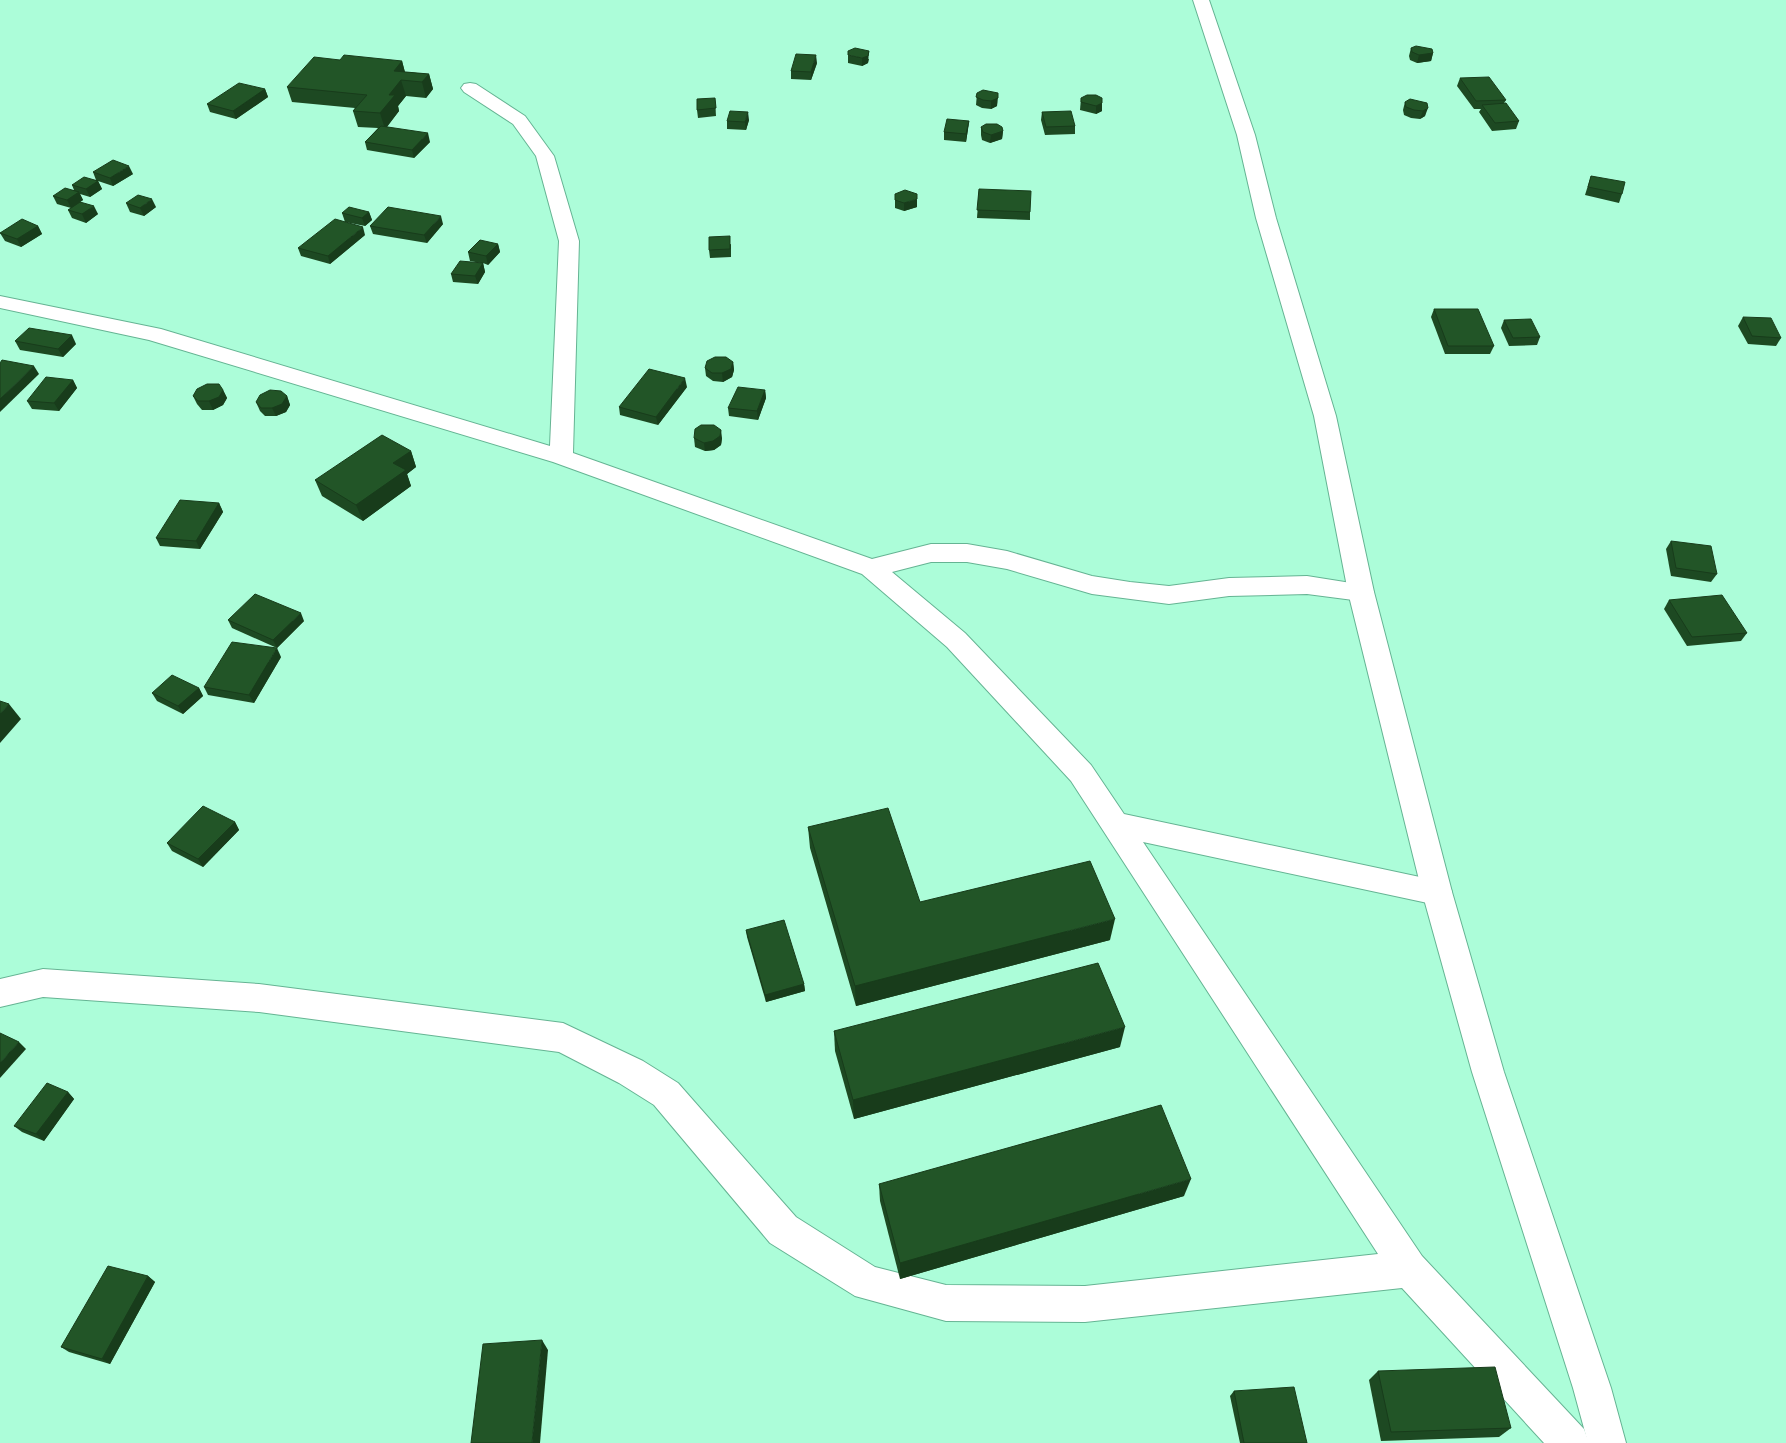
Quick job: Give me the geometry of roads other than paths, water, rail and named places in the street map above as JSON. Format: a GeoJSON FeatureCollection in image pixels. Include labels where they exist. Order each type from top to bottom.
{"type":"FeatureCollection","features":[{"type":"Feature","properties":{"kind":"street"},"geometry":{"type":"LineString","coordinates":[[1201,0],[1240,116],[1260,185],[1266,218],[1325,416],[1361,592],[1437,892],[1488,1072],[1592,1388],[1607,1443]]}},
{"type":"Feature","properties":{"kind":"street"},"geometry":{"type":"LineString","coordinates":[[470,88],[519,120],[545,156],[569,241],[561,457]]}},
{"type":"Feature","properties":{"kind":"street"},"geometry":{"type":"LineString","coordinates":[[0,302],[153,334],[561,457],[637,486],[871,568],[956,640],[1081,773],[1409,1269],[1570,1443]]}},
{"type":"Feature","properties":{"kind":"street"},"geometry":{"type":"LineString","coordinates":[[871,568],[932,553],[966,553],[1007,560],[1092,585],[1169,595],[1228,587],[1307,585],[1361,592]]}},
{"type":"Feature","properties":{"kind":"street"},"geometry":{"type":"LineString","coordinates":[[1115,824],[1437,892]]}},
{"type":"Feature","properties":{"kind":"street"},"geometry":{"type":"LineString","coordinates":[[0,993],[43,984],[259,998],[563,1038],[631,1072],[666,1094],[783,1230],[868,1283],[946,1303],[1085,1304],[1409,1269]]}}]}
